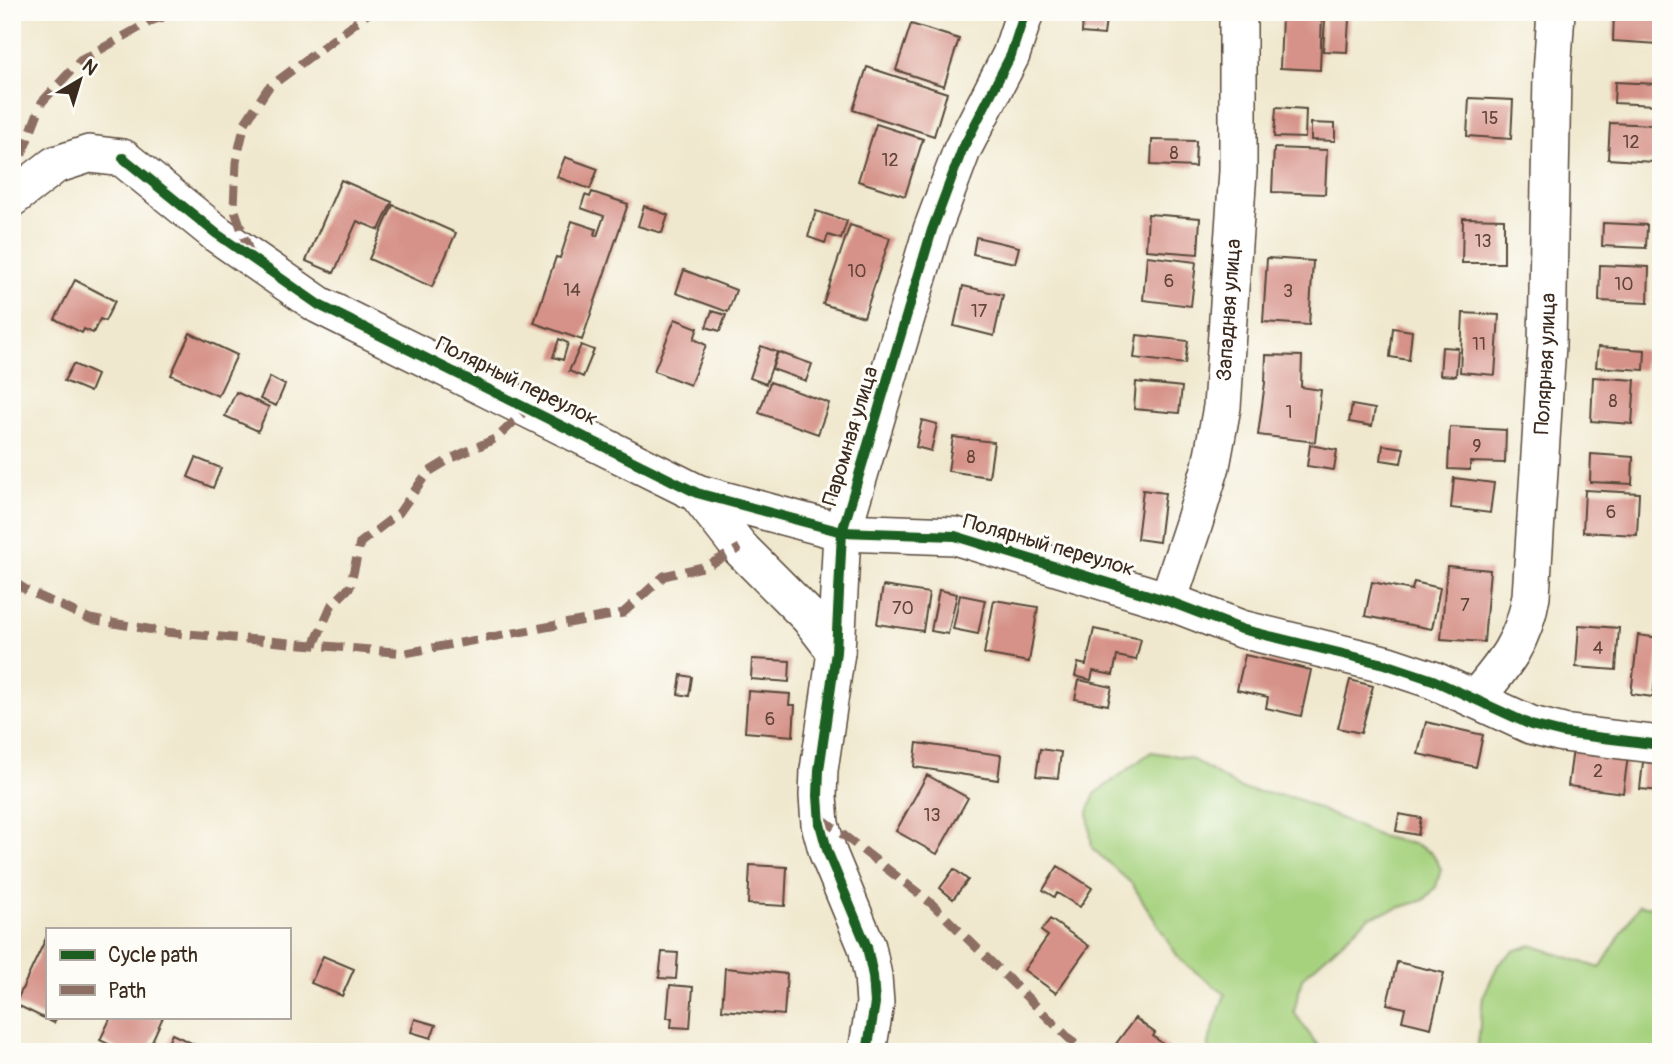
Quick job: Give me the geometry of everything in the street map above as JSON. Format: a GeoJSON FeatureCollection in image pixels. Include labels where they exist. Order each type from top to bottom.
{"type":"FeatureCollection","features":[{"type":"Feature","properties":{"kind":"street","name":"Паромная улица"},"geometry":{"type":"LineString","coordinates":[[867,1052],[875,1003],[873,976],[867,947],[828,853],[820,824],[818,796],[819,770],[836,652],[842,532],[932,230],[962,150],[1011,55],[1025,12]]}},
{"type":"Feature","properties":{"kind":"street","name":"Западная улица"},"geometry":{"type":"LineString","coordinates":[[1168,601],[1211,466],[1222,407],[1238,171],[1238,12]]}},
{"type":"Feature","properties":{"kind":"street","name":"Полярная улица"},"geometry":{"type":"LineString","coordinates":[[1475,699],[1517,645],[1528,616],[1531,596],[1547,345],[1552,74],[1556,12]]}},
{"type":"Feature","properties":{"kind":"street","name":"Полярный переулок"},"geometry":{"type":"LineString","coordinates":[[12,198],[55,165],[89,154],[123,158],[217,234],[319,305],[697,493],[842,532],[955,536],[1168,601],[1241,629],[1388,665],[1433,680],[1518,721],[1563,733],[1661,745]]}},
{"type":"Feature","properties":{"kind":"street"},"geometry":{"type":"LineString","coordinates":[[697,493],[740,548],[809,617],[836,652]]}},
{"type":"Feature","properties":{"kind":"green space"},"geometry":{"type":"Polygon","coordinates":[[[1151,752],[1190,758],[1241,789],[1295,798],[1379,836],[1417,845],[1432,853],[1441,869],[1436,887],[1424,900],[1369,917],[1302,978],[1294,1012],[1325,1052],[1208,1052],[1208,1044],[1225,994],[1180,960],[1132,884],[1092,848],[1088,812],[1095,794],[1151,752]]]}},
{"type":"Feature","properties":{"kind":"green space"},"geometry":{"type":"Polygon","coordinates":[[[1639,905],[1661,908],[1661,1052],[1477,1052],[1483,997],[1499,963],[1514,951],[1531,945],[1600,968],[1639,905]]]}},
{"type":"Feature","properties":{"kind":"building"},"geometry":{"type":"Polygon","coordinates":[[[1614,12],[1661,12],[1659,44],[1613,41],[1614,12]]]}},
{"type":"Feature","properties":{"kind":"building"},"geometry":{"type":"Polygon","coordinates":[[[1282,15],[1322,16],[1320,70],[1280,68],[1282,15]]]}},
{"type":"Feature","properties":{"kind":"building"},"geometry":{"type":"Polygon","coordinates":[[[1083,17],[1106,19],[1104,35],[1082,33],[1083,17]]]}},
{"type":"Feature","properties":{"kind":"building"},"geometry":{"type":"Polygon","coordinates":[[[1325,19],[1349,19],[1347,52],[1323,51],[1325,19]]]}},
{"type":"Feature","properties":{"kind":"building"},"geometry":{"type":"Polygon","coordinates":[[[911,24],[959,39],[944,86],[896,70],[911,24]]]}},
{"type":"Feature","properties":{"kind":"building"},"geometry":{"type":"Polygon","coordinates":[[[867,67],[947,93],[934,136],[853,110],[867,67]]]}},
{"type":"Feature","properties":{"kind":"building"},"geometry":{"type":"Polygon","coordinates":[[[1615,82],[1657,84],[1656,105],[1614,103],[1615,82]]]}},
{"type":"Feature","properties":{"kind":"building"},"geometry":{"type":"Polygon","coordinates":[[[1469,98],[1513,100],[1511,139],[1467,136],[1469,98]]]}},
{"type":"Feature","properties":{"kind":"building"},"geometry":{"type":"Polygon","coordinates":[[[1276,107],[1306,109],[1305,138],[1274,137],[1276,107]]]}},
{"type":"Feature","properties":{"kind":"building"},"geometry":{"type":"Polygon","coordinates":[[[1311,123],[1335,124],[1335,141],[1311,140],[1311,123]]]}},
{"type":"Feature","properties":{"kind":"building"},"geometry":{"type":"Polygon","coordinates":[[[1610,123],[1655,125],[1653,162],[1608,159],[1610,123]]]}},
{"type":"Feature","properties":{"kind":"building"},"geometry":{"type":"Polygon","coordinates":[[[876,124],[923,139],[905,196],[858,181],[876,124]]]}},
{"type":"Feature","properties":{"kind":"building"},"geometry":{"type":"Polygon","coordinates":[[[1152,140],[1196,141],[1195,167],[1151,165],[1152,140]]]}},
{"type":"Feature","properties":{"kind":"building"},"geometry":{"type":"Polygon","coordinates":[[[1274,148],[1327,150],[1325,194],[1272,192],[1274,148]]]}},
{"type":"Feature","properties":{"kind":"building"},"geometry":{"type":"Polygon","coordinates":[[[565,157],[598,169],[590,189],[557,177],[565,157]]]}},
{"type":"Feature","properties":{"kind":"building"},"geometry":{"type":"Polygon","coordinates":[[[341,180],[392,202],[379,230],[357,221],[334,273],[306,261],[341,180]]]}},
{"type":"Feature","properties":{"kind":"building"},"geometry":{"type":"Polygon","coordinates":[[[592,192],[628,204],[582,340],[534,323],[556,257],[560,258],[572,221],[596,229],[594,235],[597,236],[604,216],[581,208],[585,195],[590,197],[592,192]]]}},
{"type":"Feature","properties":{"kind":"building"},"geometry":{"type":"Polygon","coordinates":[[[393,205],[456,233],[432,287],[369,259],[393,205]]]}},
{"type":"Feature","properties":{"kind":"building"},"geometry":{"type":"Polygon","coordinates":[[[644,206],[668,215],[662,233],[638,226],[644,206]]]}},
{"type":"Feature","properties":{"kind":"building"},"geometry":{"type":"Polygon","coordinates":[[[816,211],[847,221],[841,239],[828,235],[825,243],[808,237],[816,211]]]}},
{"type":"Feature","properties":{"kind":"building"},"geometry":{"type":"Polygon","coordinates":[[[1148,214],[1200,218],[1198,254],[1146,250],[1148,214]]]}},
{"type":"Feature","properties":{"kind":"building"},"geometry":{"type":"Polygon","coordinates":[[[1463,218],[1504,219],[1504,263],[1462,263],[1463,218]]]}},
{"type":"Feature","properties":{"kind":"building"},"geometry":{"type":"Polygon","coordinates":[[[1603,223],[1647,225],[1646,248],[1602,246],[1603,223]]]}},
{"type":"Feature","properties":{"kind":"building"},"geometry":{"type":"Polygon","coordinates":[[[850,225],[890,238],[864,317],[823,304],[850,225]]]}},
{"type":"Feature","properties":{"kind":"building"},"geometry":{"type":"Polygon","coordinates":[[[976,237],[1019,247],[1015,263],[973,254],[976,237]]]}},
{"type":"Feature","properties":{"kind":"building"},"geometry":{"type":"Polygon","coordinates":[[[1147,256],[1196,262],[1191,306],[1143,300],[1147,256]]]}},
{"type":"Feature","properties":{"kind":"building"},"geometry":{"type":"Polygon","coordinates":[[[1267,258],[1313,261],[1309,325],[1263,322],[1267,258]]]}},
{"type":"Feature","properties":{"kind":"building"},"geometry":{"type":"Polygon","coordinates":[[[1600,265],[1649,267],[1648,303],[1599,301],[1600,265]]]}},
{"type":"Feature","properties":{"kind":"building"},"geometry":{"type":"Polygon","coordinates":[[[684,270],[736,290],[728,312],[676,293],[684,270]]]}},
{"type":"Feature","properties":{"kind":"building"},"geometry":{"type":"Polygon","coordinates":[[[75,280],[115,301],[105,321],[100,319],[93,333],[84,329],[82,333],[55,319],[75,280]]]}},
{"type":"Feature","properties":{"kind":"building"},"geometry":{"type":"Polygon","coordinates":[[[963,286],[1003,295],[994,336],[954,326],[963,286]]]}},
{"type":"Feature","properties":{"kind":"building"},"geometry":{"type":"Polygon","coordinates":[[[712,311],[726,315],[720,331],[706,327],[712,311]]]}},
{"type":"Feature","properties":{"kind":"building"},"geometry":{"type":"Polygon","coordinates":[[[1463,313],[1499,315],[1495,375],[1460,372],[1463,313]]]}},
{"type":"Feature","properties":{"kind":"building"},"geometry":{"type":"Polygon","coordinates":[[[675,319],[698,328],[694,339],[706,345],[690,385],[654,371],[675,319]]]}},
{"type":"Feature","properties":{"kind":"building"},"geometry":{"type":"Polygon","coordinates":[[[1393,328],[1412,331],[1409,360],[1390,357],[1393,328]]]}},
{"type":"Feature","properties":{"kind":"building"},"geometry":{"type":"Polygon","coordinates":[[[190,333],[237,355],[218,396],[171,375],[190,333]]]}},
{"type":"Feature","properties":{"kind":"building"},"geometry":{"type":"Polygon","coordinates":[[[1137,335],[1188,341],[1185,364],[1134,358],[1137,335]]]}},
{"type":"Feature","properties":{"kind":"building"},"geometry":{"type":"Polygon","coordinates":[[[559,339],[568,343],[563,360],[553,357],[559,339]]]}},
{"type":"Feature","properties":{"kind":"building"},"geometry":{"type":"Polygon","coordinates":[[[581,345],[594,350],[583,377],[569,371],[581,345]]]}},
{"type":"Feature","properties":{"kind":"building"},"geometry":{"type":"Polygon","coordinates":[[[761,346],[777,352],[766,384],[750,378],[761,346]]]}},
{"type":"Feature","properties":{"kind":"building"},"geometry":{"type":"Polygon","coordinates":[[[1442,347],[1458,348],[1456,376],[1440,375],[1442,347]]]}},
{"type":"Feature","properties":{"kind":"building"},"geometry":{"type":"Polygon","coordinates":[[[1598,347],[1645,350],[1644,370],[1596,367],[1598,347]]]}},
{"type":"Feature","properties":{"kind":"building"},"geometry":{"type":"Polygon","coordinates":[[[778,352],[812,364],[806,381],[772,369],[778,352]]]}},
{"type":"Feature","properties":{"kind":"building"},"geometry":{"type":"Polygon","coordinates":[[[1266,355],[1302,356],[1301,387],[1321,390],[1315,442],[1258,435],[1266,355]]]}},
{"type":"Feature","properties":{"kind":"building"},"geometry":{"type":"Polygon","coordinates":[[[73,364],[97,375],[90,392],[64,381],[73,364]]]}},
{"type":"Feature","properties":{"kind":"building"},"geometry":{"type":"Polygon","coordinates":[[[270,377],[285,385],[276,406],[260,399],[270,377]]]}},
{"type":"Feature","properties":{"kind":"building"},"geometry":{"type":"Polygon","coordinates":[[[1593,377],[1635,380],[1632,424],[1591,421],[1593,377]]]}},
{"type":"Feature","properties":{"kind":"building"},"geometry":{"type":"Polygon","coordinates":[[[770,382],[829,403],[818,434],[759,413],[770,382]]]}},
{"type":"Feature","properties":{"kind":"building"},"geometry":{"type":"Polygon","coordinates":[[[1136,382],[1182,387],[1179,413],[1134,409],[1136,382]]]}},
{"type":"Feature","properties":{"kind":"building"},"geometry":{"type":"Polygon","coordinates":[[[236,392],[269,407],[258,431],[225,416],[236,392]]]}},
{"type":"Feature","properties":{"kind":"building"},"geometry":{"type":"Polygon","coordinates":[[[1352,405],[1375,409],[1372,426],[1349,422],[1352,405]]]}},
{"type":"Feature","properties":{"kind":"building"},"geometry":{"type":"Polygon","coordinates":[[[922,420],[937,424],[931,451],[916,447],[922,420]]]}},
{"type":"Feature","properties":{"kind":"building"},"geometry":{"type":"Polygon","coordinates":[[[1450,427],[1506,430],[1505,463],[1470,462],[1470,470],[1448,469],[1450,427]]]}},
{"type":"Feature","properties":{"kind":"building"},"geometry":{"type":"Polygon","coordinates":[[[953,437],[994,442],[989,477],[948,471],[953,437]]]}},
{"type":"Feature","properties":{"kind":"building"},"geometry":{"type":"Polygon","coordinates":[[[1310,445],[1337,450],[1334,470],[1307,466],[1310,445]]]}},
{"type":"Feature","properties":{"kind":"building"},"geometry":{"type":"Polygon","coordinates":[[[1383,445],[1404,448],[1401,463],[1381,460],[1383,445]]]}},
{"type":"Feature","properties":{"kind":"building"},"geometry":{"type":"Polygon","coordinates":[[[1591,454],[1633,457],[1632,484],[1590,482],[1591,454]]]}},
{"type":"Feature","properties":{"kind":"building"},"geometry":{"type":"Polygon","coordinates":[[[196,458],[221,468],[213,488],[188,477],[196,458]]]}},
{"type":"Feature","properties":{"kind":"building"},"geometry":{"type":"Polygon","coordinates":[[[1454,478],[1494,483],[1490,513],[1451,508],[1454,478]]]}},
{"type":"Feature","properties":{"kind":"building"},"geometry":{"type":"Polygon","coordinates":[[[1143,490],[1165,493],[1159,542],[1137,539],[1143,490]]]}},
{"type":"Feature","properties":{"kind":"building"},"geometry":{"type":"Polygon","coordinates":[[[1585,490],[1639,493],[1637,535],[1583,532],[1585,490]]]}},
{"type":"Feature","properties":{"kind":"building"},"geometry":{"type":"Polygon","coordinates":[[[1447,566],[1490,570],[1484,642],[1441,639],[1447,566]]]}},
{"type":"Feature","properties":{"kind":"building"},"geometry":{"type":"Polygon","coordinates":[[[1372,582],[1412,590],[1414,582],[1440,588],[1432,629],[1365,616],[1372,582]]]}},
{"type":"Feature","properties":{"kind":"building"},"geometry":{"type":"Polygon","coordinates":[[[883,586],[929,593],[923,631],[877,624],[883,586]]]}},
{"type":"Feature","properties":{"kind":"building"},"geometry":{"type":"Polygon","coordinates":[[[939,590],[957,594],[948,634],[931,631],[939,590]]]}},
{"type":"Feature","properties":{"kind":"building"},"geometry":{"type":"Polygon","coordinates":[[[960,595],[985,600],[978,634],[953,629],[960,595]]]}},
{"type":"Feature","properties":{"kind":"building"},"geometry":{"type":"Polygon","coordinates":[[[994,600],[1038,607],[1029,662],[984,654],[994,600]]]}},
{"type":"Feature","properties":{"kind":"building"},"geometry":{"type":"Polygon","coordinates":[[[1579,625],[1619,628],[1616,670],[1576,667],[1579,625]]]}},
{"type":"Feature","properties":{"kind":"building"},"geometry":{"type":"Polygon","coordinates":[[[1094,629],[1141,639],[1136,660],[1117,656],[1113,675],[1093,671],[1091,680],[1075,676],[1078,663],[1086,665],[1094,629]]]}},
{"type":"Feature","properties":{"kind":"building"},"geometry":{"type":"Polygon","coordinates":[[[1638,635],[1660,638],[1653,697],[1631,694],[1638,635]]]}},
{"type":"Feature","properties":{"kind":"building"},"geometry":{"type":"Polygon","coordinates":[[[1245,655],[1311,670],[1301,716],[1266,708],[1268,697],[1237,690],[1245,655]]]}},
{"type":"Feature","properties":{"kind":"building"},"geometry":{"type":"Polygon","coordinates":[[[752,659],[790,661],[789,682],[751,679],[752,659]]]}},
{"type":"Feature","properties":{"kind":"building"},"geometry":{"type":"Polygon","coordinates":[[[681,675],[692,677],[689,696],[678,694],[681,675]]]}},
{"type":"Feature","properties":{"kind":"building"},"geometry":{"type":"Polygon","coordinates":[[[1079,680],[1112,687],[1108,705],[1075,699],[1079,680]]]}},
{"type":"Feature","properties":{"kind":"building"},"geometry":{"type":"Polygon","coordinates":[[[1350,680],[1373,686],[1361,733],[1338,728],[1350,680]]]}},
{"type":"Feature","properties":{"kind":"building"},"geometry":{"type":"Polygon","coordinates":[[[748,691],[790,694],[789,705],[795,705],[793,736],[745,732],[748,691]]]}},
{"type":"Feature","properties":{"kind":"building"},"geometry":{"type":"Polygon","coordinates":[[[1426,722],[1483,735],[1476,767],[1418,754],[1426,722]]]}},
{"type":"Feature","properties":{"kind":"building"},"geometry":{"type":"Polygon","coordinates":[[[917,743],[1001,755],[998,780],[914,767],[917,743]]]}},
{"type":"Feature","properties":{"kind":"building"},"geometry":{"type":"Polygon","coordinates":[[[1040,749],[1061,752],[1058,778],[1036,776],[1040,749]]]}},
{"type":"Feature","properties":{"kind":"building"},"geometry":{"type":"Polygon","coordinates":[[[1573,749],[1628,756],[1623,793],[1568,786],[1573,749]]]}},
{"type":"Feature","properties":{"kind":"building"},"geometry":{"type":"Polygon","coordinates":[[[1643,762],[1661,764],[1661,791],[1640,789],[1643,762]]]}},
{"type":"Feature","properties":{"kind":"building"},"geometry":{"type":"Polygon","coordinates":[[[927,775],[968,798],[937,854],[896,831],[927,775]]]}},
{"type":"Feature","properties":{"kind":"building"},"geometry":{"type":"Polygon","coordinates":[[[1399,814],[1421,818],[1418,835],[1396,831],[1399,814]]]}},
{"type":"Feature","properties":{"kind":"building"},"geometry":{"type":"Polygon","coordinates":[[[750,865],[787,867],[785,906],[748,904],[750,865]]]}},
{"type":"Feature","properties":{"kind":"building"},"geometry":{"type":"Polygon","coordinates":[[[1058,866],[1092,888],[1080,907],[1057,893],[1054,897],[1043,890],[1058,866]]]}},
{"type":"Feature","properties":{"kind":"building"},"geometry":{"type":"Polygon","coordinates":[[[954,869],[968,880],[953,899],[940,888],[954,869]]]}},
{"type":"Feature","properties":{"kind":"building"},"geometry":{"type":"Polygon","coordinates":[[[1050,919],[1089,946],[1056,993],[1024,970],[1048,936],[1041,931],[1050,919]]]}},
{"type":"Feature","properties":{"kind":"building"},"geometry":{"type":"Polygon","coordinates":[[[46,938],[46,1018],[56,1018],[54,1023],[15,1004],[46,938]]]}},
{"type":"Feature","properties":{"kind":"building"},"geometry":{"type":"Polygon","coordinates":[[[662,952],[678,953],[676,979],[659,978],[662,952]]]}},
{"type":"Feature","properties":{"kind":"building"},"geometry":{"type":"Polygon","coordinates":[[[323,956],[354,969],[342,996],[311,983],[323,956]]]}},
{"type":"Feature","properties":{"kind":"building"},"geometry":{"type":"Polygon","coordinates":[[[1397,962],[1444,973],[1431,1028],[1402,1021],[1405,1008],[1387,1004],[1397,962]]]}},
{"type":"Feature","properties":{"kind":"building"},"geometry":{"type":"Polygon","coordinates":[[[725,968],[787,974],[784,1015],[722,1010],[725,968]]]}},
{"type":"Feature","properties":{"kind":"building"},"geometry":{"type":"Polygon","coordinates":[[[670,985],[693,987],[690,1028],[671,1027],[672,1018],[667,1018],[670,985]]]}},
{"type":"Feature","properties":{"kind":"building"},"geometry":{"type":"Polygon","coordinates":[[[111,1018],[163,1018],[147,1052],[125,1052],[100,1040],[111,1018]]]}},
{"type":"Feature","properties":{"kind":"building"},"geometry":{"type":"Polygon","coordinates":[[[1135,1018],[1155,1033],[1153,1036],[1173,1052],[1110,1052],[1135,1018]]]}},
{"type":"Feature","properties":{"kind":"building"},"geometry":{"type":"Polygon","coordinates":[[[415,1019],[436,1025],[431,1038],[411,1032],[415,1019]]]}},
{"type":"Feature","properties":{"kind":"building"},"geometry":{"type":"Polygon","coordinates":[[[172,1034],[198,1046],[195,1052],[164,1052],[172,1034]]]}},
{"type":"Feature","properties":{"kind":"marked path"},"geometry":{"type":"LineString","coordinates":[[12,180],[42,102],[80,61],[153,20],[183,12]]}},
{"type":"Feature","properties":{"kind":"marked path"},"geometry":{"type":"LineString","coordinates":[[250,254],[234,208],[236,162],[245,123],[268,88],[370,12]]}},
{"type":"Feature","properties":{"kind":"marked path"},"geometry":{"type":"LineString","coordinates":[[314,645],[331,606],[350,587],[360,543],[399,513],[427,473],[450,459],[497,438],[528,408]]}},
{"type":"Feature","properties":{"kind":"marked path"},"geometry":{"type":"LineString","coordinates":[[12,581],[90,619],[165,632],[405,653],[623,613],[664,576],[707,566],[740,548]]}},
{"type":"Feature","properties":{"kind":"marked path"},"geometry":{"type":"LineString","coordinates":[[820,817],[931,903],[1083,1052]]}},
{"type":"Feature","properties":{"kind":"cycle path"},"geometry":{"type":"LineString","coordinates":[[867,1052],[875,1003],[873,976],[867,947],[828,853],[820,824],[818,796],[819,770],[836,652],[842,532],[932,230],[962,150],[1011,55],[1025,12]]}},
{"type":"Feature","properties":{"kind":"cycle path"},"geometry":{"type":"LineString","coordinates":[[123,158],[217,234],[319,305],[697,493],[842,532],[955,536],[1168,601],[1241,629],[1388,665],[1433,680],[1531,725],[1563,733],[1661,745]]}}]}
